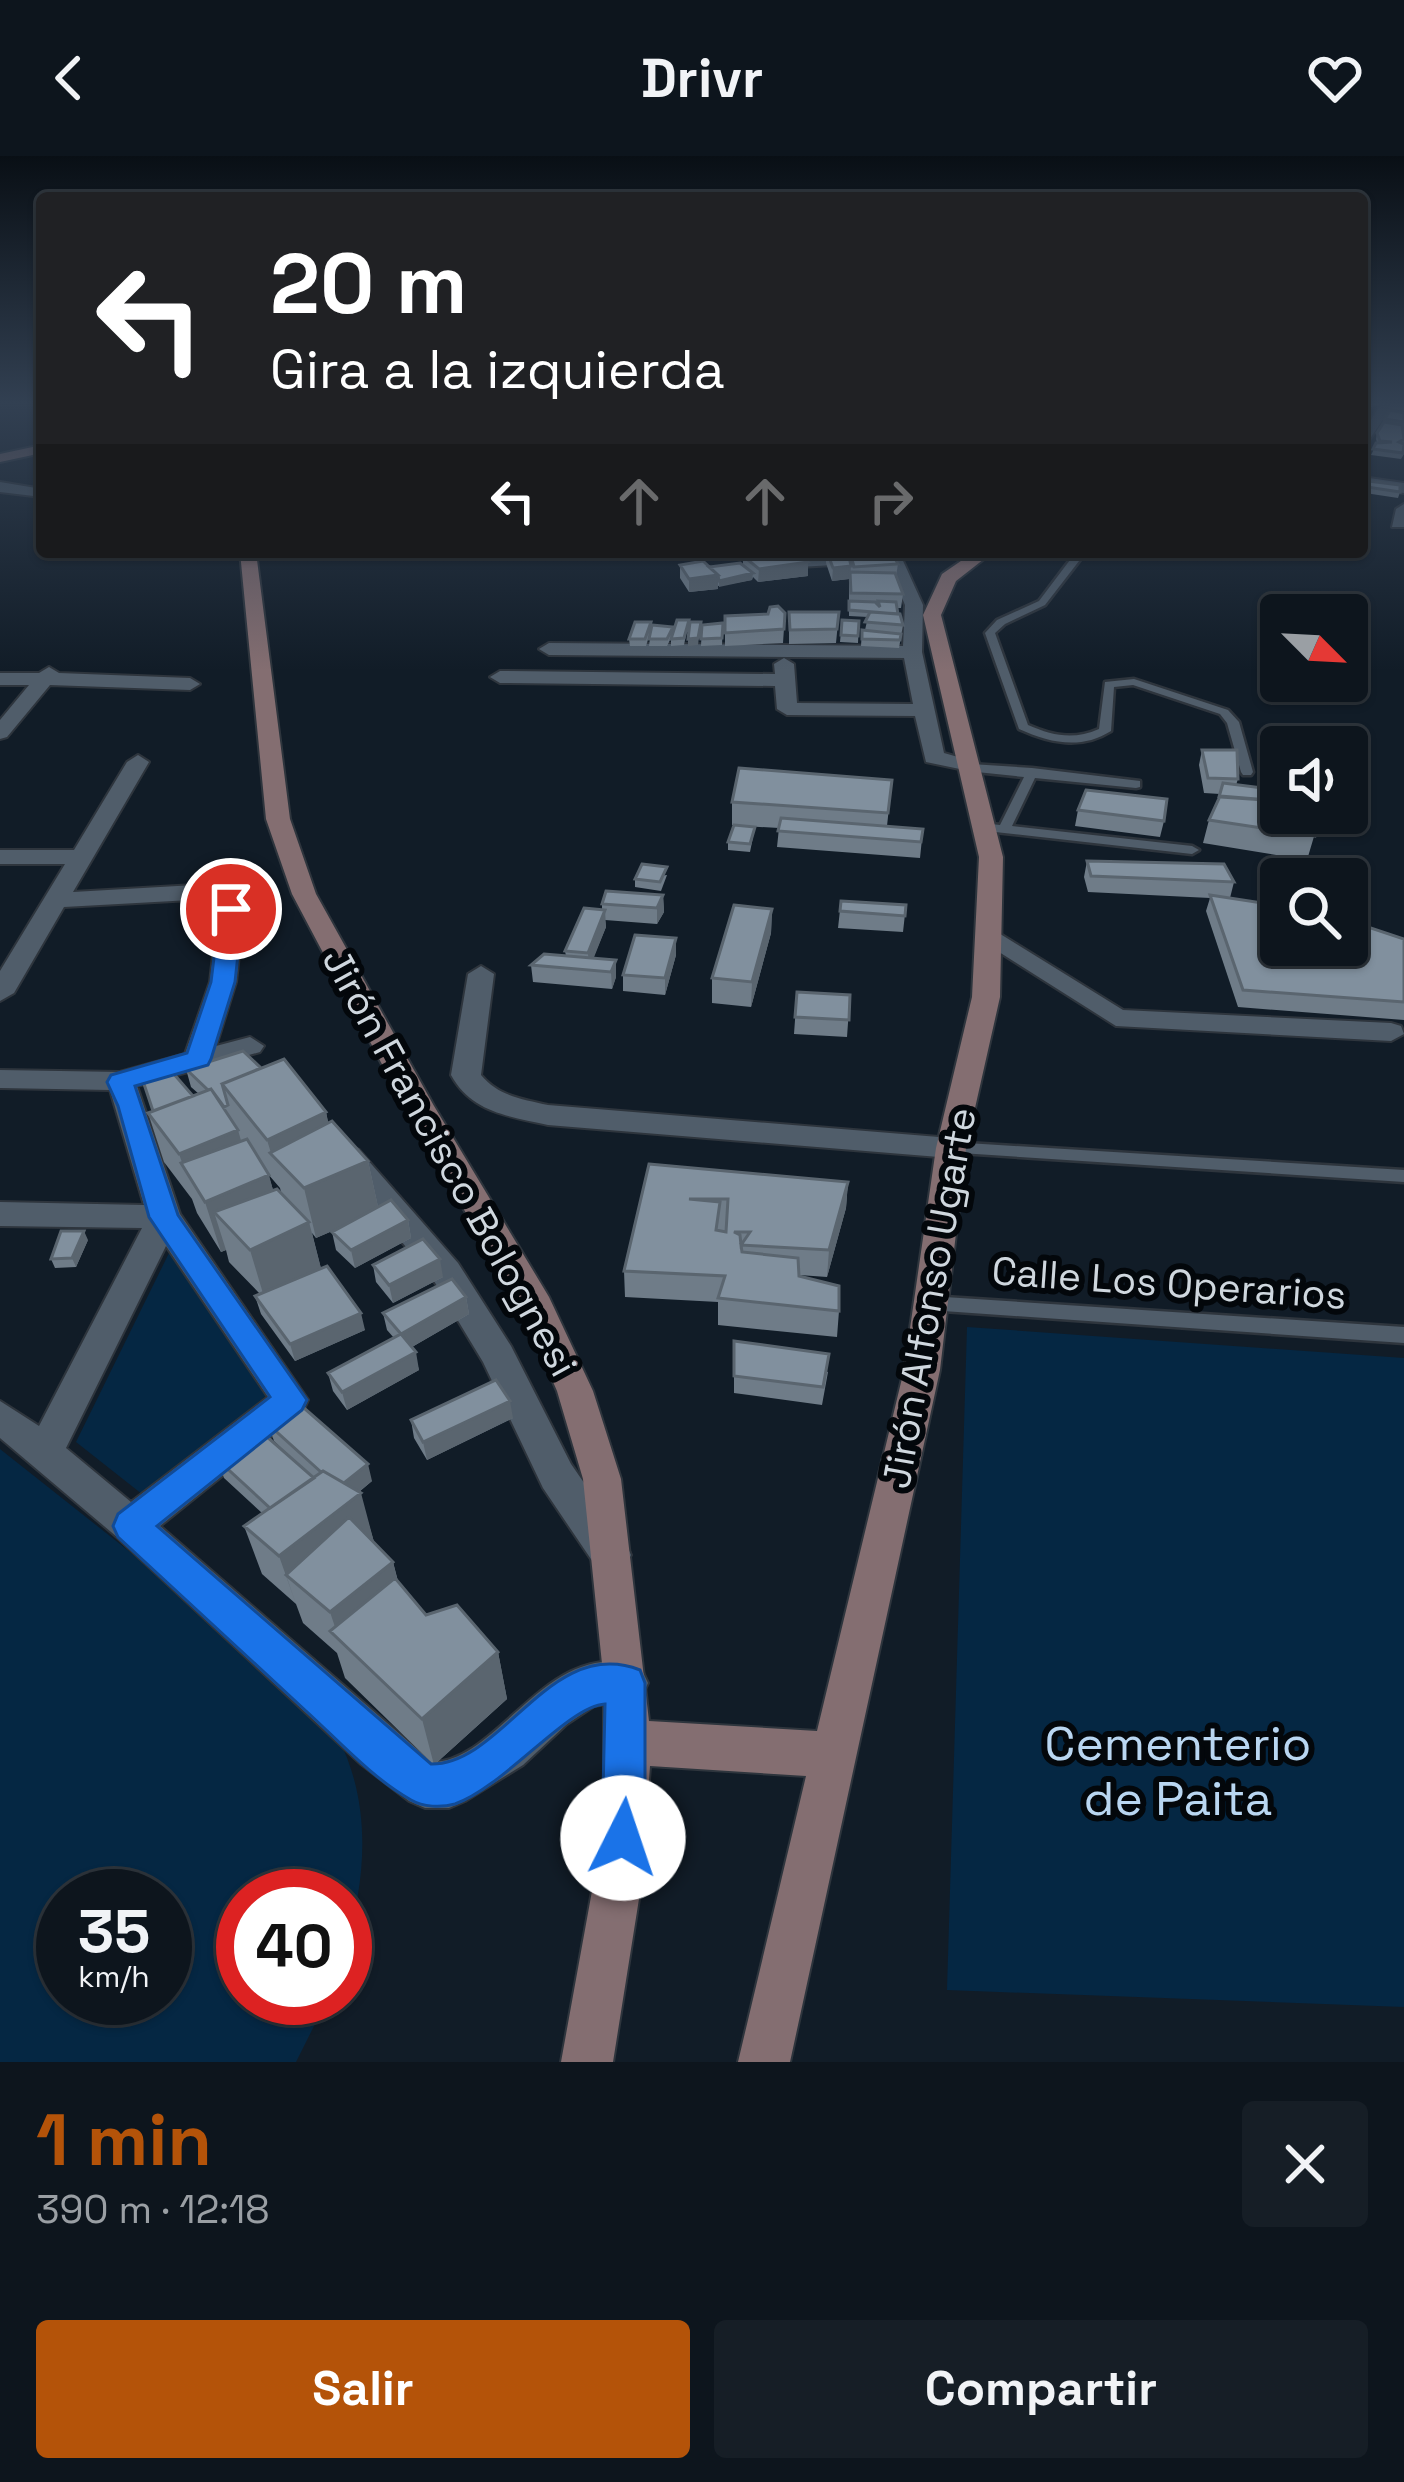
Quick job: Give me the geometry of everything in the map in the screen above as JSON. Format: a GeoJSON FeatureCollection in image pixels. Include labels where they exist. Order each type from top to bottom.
{"type":"FeatureCollection","features":[{"type":"Feature","properties":{"kind":"street","name":"Jirón Francisco Bolognesi"},"geometry":{"type":"LineString","coordinates":[[249,558],[278,819],[304,894],[418,1106],[537,1306],[575,1391],[602,1479],[626,1683],[627,1742],[618,1880],[587,2062]]}},
{"type":"Feature","properties":{"kind":"street"},"geometry":{"type":"LineString","coordinates":[[749,566],[819,558]]}},
{"type":"Feature","properties":{"kind":"street"},"geometry":{"type":"LineString","coordinates":[[894,558],[911,592],[920,642],[922,710],[934,758],[971,768]]}},
{"type":"Feature","properties":{"kind":"street","name":"Jirón Alfonso Ugarte"},"geometry":{"type":"LineString","coordinates":[[764,2062],[922,1370],[951,1148],[986,997],[994,828],[920,642],[939,592],[976,558]]}},
{"type":"Feature","properties":{"kind":"street"},"geometry":{"type":"LineString","coordinates":[[549,650],[783,652],[920,642]]}},
{"type":"Feature","properties":{"kind":"street"},"geometry":{"type":"LineString","coordinates":[[783,652],[787,709],[922,710]]}},
{"type":"Feature","properties":{"kind":"street"},"geometry":{"type":"LineString","coordinates":[[0,734],[62,659]]}},
{"type":"Feature","properties":{"kind":"street"},"geometry":{"type":"LineString","coordinates":[[500,677],[786,680]]}},
{"type":"Feature","properties":{"kind":"street"},"geometry":{"type":"LineString","coordinates":[[0,680],[123,678],[190,684]]}},
{"type":"Feature","properties":{"kind":"street"},"geometry":{"type":"LineString","coordinates":[[0,993],[138,762]]}},
{"type":"Feature","properties":{"kind":"street"},"geometry":{"type":"LineString","coordinates":[[0,857],[81,857]]}},
{"type":"Feature","properties":{"kind":"street"},"geometry":{"type":"LineString","coordinates":[[59,900],[195,892],[231,909],[223,982],[198,1059]]}},
{"type":"Feature","properties":{"kind":"street"},"geometry":{"type":"LineString","coordinates":[[989,935],[1116,1018],[1391,1032]]}},
{"type":"Feature","properties":{"kind":"street"},"geometry":{"type":"LineString","coordinates":[[481,974],[466,1076],[485,1098],[548,1115],[951,1148]]}},
{"type":"Feature","properties":{"kind":"street"},"geometry":{"type":"LineString","coordinates":[[0,1079],[120,1082],[198,1059],[264,1059]]}},
{"type":"Feature","properties":{"kind":"street"},"geometry":{"type":"LineString","coordinates":[[120,1082],[132,1106],[164,1217],[290,1400],[131,1526]]}},
{"type":"Feature","properties":{"kind":"street"},"geometry":{"type":"LineString","coordinates":[[329,1135],[446,1272],[498,1356],[556,1476],[614,1560]]}},
{"type":"Feature","properties":{"kind":"street"},"geometry":{"type":"LineString","coordinates":[[0,1214],[164,1217]]}},
{"type":"Feature","properties":{"kind":"street"},"geometry":{"type":"LineString","coordinates":[[44,1453],[164,1217]]}},
{"type":"Feature","properties":{"kind":"street"},"geometry":{"type":"LineString","coordinates":[[0,1416],[131,1526],[376,1748],[424,1785],[449,1785],[507,1749],[551,1709],[587,1686],[626,1683]]}},
{"type":"Feature","properties":{"kind":"street"},"geometry":{"type":"LineString","coordinates":[[627,1742],[836,1755]]}},
{"type":"Feature","properties":{"kind":"lane"},"geometry":{"type":"LineString","coordinates":[[1076,558],[1042,603],[1001,622],[990,633],[1023,727],[1067,742],[1092,738],[1106,731],[1109,684],[1133,682],[1223,712],[1233,722],[1246,772]]}},
{"type":"Feature","properties":{"kind":"lane"},"geometry":{"type":"LineString","coordinates":[[971,768],[1136,784]]}},
{"type":"Feature","properties":{"kind":"lane"},"geometry":{"type":"LineString","coordinates":[[1033,772],[994,828],[1192,850]]}},
{"type":"Feature","properties":{"kind":"lane"},"geometry":{"type":"LineString","coordinates":[[951,1148],[1404,1176]]}},
{"type":"Feature","properties":{"kind":"lane","name":"Calle Los Operarios"},"geometry":{"type":"LineString","coordinates":[[929,1303],[1404,1335]]}},
{"type":"Feature","properties":{"kind":"green space"},"geometry":{"type":"Polygon","coordinates":[[[171,1249],[268,1394],[147,1498],[76,1442],[171,1249]]]}},
{"type":"Feature","properties":{"kind":"green space","name":"Cementerio de Paita"},"geometry":{"type":"Polygon","coordinates":[[[967,1327],[1404,1358],[1404,2007],[947,1990],[967,1327]]]}},
{"type":"Feature","properties":{"kind":"green space"},"geometry":{"type":"Polygon","coordinates":[[[0,1449],[312,1696],[332,1726],[356,1787],[361,1869],[216,1869],[216,2025],[314,2025],[296,2062],[0,2062],[0,1449]]]}},
{"type":"Feature","properties":{"kind":"building"},"geometry":{"type":"Polygon","coordinates":[[[745,558],[804,558],[808,562],[759,569],[745,558]]]}},
{"type":"Feature","properties":{"kind":"building"},"geometry":{"type":"Polygon","coordinates":[[[829,558],[849,558],[851,566],[833,568],[829,558]]]}},
{"type":"Feature","properties":{"kind":"building"},"geometry":{"type":"Polygon","coordinates":[[[852,558],[895,558],[898,564],[854,567],[852,558]]]}},
{"type":"Feature","properties":{"kind":"building"},"geometry":{"type":"Polygon","coordinates":[[[703,561],[718,575],[689,579],[680,565],[703,561]]]}},
{"type":"Feature","properties":{"kind":"building"},"geometry":{"type":"Polygon","coordinates":[[[740,563],[753,573],[719,581],[709,567],[740,563]]]}},
{"type":"Feature","properties":{"kind":"building"},"geometry":{"type":"Polygon","coordinates":[[[850,572],[895,573],[903,594],[851,593],[850,572]]]}},
{"type":"Feature","properties":{"kind":"building"},"geometry":{"type":"Polygon","coordinates":[[[849,601],[875,602],[880,607],[878,601],[896,602],[898,614],[849,610],[849,601]]]}},
{"type":"Feature","properties":{"kind":"building"},"geometry":{"type":"Polygon","coordinates":[[[778,606],[785,613],[784,629],[725,633],[725,616],[768,614],[770,607],[778,606]]]}},
{"type":"Feature","properties":{"kind":"building"},"geometry":{"type":"Polygon","coordinates":[[[789,612],[839,612],[837,629],[790,630],[789,612]]]}},
{"type":"Feature","properties":{"kind":"building"},"geometry":{"type":"Polygon","coordinates":[[[870,612],[900,614],[903,625],[865,622],[870,612]]]}},
{"type":"Feature","properties":{"kind":"building"},"geometry":{"type":"Polygon","coordinates":[[[677,620],[689,620],[684,638],[671,639],[677,620]]]}},
{"type":"Feature","properties":{"kind":"building"},"geometry":{"type":"Polygon","coordinates":[[[842,620],[859,621],[858,636],[841,635],[842,620]]]}},
{"type":"Feature","properties":{"kind":"building"},"geometry":{"type":"Polygon","coordinates":[[[635,622],[651,622],[645,639],[629,639],[635,622]]]}},
{"type":"Feature","properties":{"kind":"building"},"geometry":{"type":"Polygon","coordinates":[[[690,622],[701,622],[698,638],[688,639],[690,622]]]}},
{"type":"Feature","properties":{"kind":"building"},"geometry":{"type":"Polygon","coordinates":[[[723,623],[722,638],[701,639],[702,625],[723,623]]]}},
{"type":"Feature","properties":{"kind":"building"},"geometry":{"type":"Polygon","coordinates":[[[652,625],[673,627],[667,639],[649,639],[652,625]]]}},
{"type":"Feature","properties":{"kind":"building"},"geometry":{"type":"Polygon","coordinates":[[[862,630],[901,634],[900,640],[862,639],[862,630]]]}},
{"type":"Feature","properties":{"kind":"building"},"geometry":{"type":"Polygon","coordinates":[[[1202,750],[1237,750],[1238,779],[1208,778],[1202,750]]]}},
{"type":"Feature","properties":{"kind":"building"},"geometry":{"type":"Polygon","coordinates":[[[739,768],[892,780],[888,813],[732,802],[739,768]]]}},
{"type":"Feature","properties":{"kind":"building"},"geometry":{"type":"Polygon","coordinates":[[[1223,783],[1260,788],[1260,800],[1219,797],[1223,783]]]}},
{"type":"Feature","properties":{"kind":"building"},"geometry":{"type":"Polygon","coordinates":[[[1086,790],[1167,799],[1164,821],[1078,810],[1086,790]]]}},
{"type":"Feature","properties":{"kind":"building"},"geometry":{"type":"Polygon","coordinates":[[[1220,796],[1260,799],[1260,828],[1209,820],[1220,796]]]}},
{"type":"Feature","properties":{"kind":"building"},"geometry":{"type":"Polygon","coordinates":[[[781,818],[923,829],[921,842],[778,831],[781,818]]]}},
{"type":"Feature","properties":{"kind":"building"},"geometry":{"type":"Polygon","coordinates":[[[734,825],[755,827],[750,844],[728,842],[734,825]]]}},
{"type":"Feature","properties":{"kind":"building"},"geometry":{"type":"Polygon","coordinates":[[[1087,861],[1224,864],[1234,882],[1091,876],[1087,861]]]}},
{"type":"Feature","properties":{"kind":"building"},"geometry":{"type":"Polygon","coordinates":[[[642,864],[667,867],[660,882],[635,879],[642,864]]]}},
{"type":"Feature","properties":{"kind":"building"},"geometry":{"type":"Polygon","coordinates":[[[606,891],[663,895],[657,908],[602,904],[606,891]]]}},
{"type":"Feature","properties":{"kind":"building"},"geometry":{"type":"Polygon","coordinates":[[[1210,895],[1260,903],[1260,966],[1368,966],[1368,927],[1404,939],[1404,1002],[1243,990],[1210,895]]]}},
{"type":"Feature","properties":{"kind":"building"},"geometry":{"type":"Polygon","coordinates":[[[841,901],[906,905],[905,916],[840,911],[841,901]]]}},
{"type":"Feature","properties":{"kind":"building"},"geometry":{"type":"Polygon","coordinates":[[[734,905],[772,909],[752,982],[712,978],[734,905]]]}},
{"type":"Feature","properties":{"kind":"building"},"geometry":{"type":"Polygon","coordinates":[[[584,908],[605,910],[588,953],[565,951],[584,908]]]}},
{"type":"Feature","properties":{"kind":"building"},"geometry":{"type":"Polygon","coordinates":[[[635,935],[676,938],[665,978],[623,975],[635,935]]]}},
{"type":"Feature","properties":{"kind":"building"},"geometry":{"type":"Polygon","coordinates":[[[544,954],[616,960],[611,972],[531,965],[544,954]]]}},
{"type":"Feature","properties":{"kind":"building"},"geometry":{"type":"Polygon","coordinates":[[[797,992],[850,995],[849,1020],[795,1017],[797,992]]]}},
{"type":"Feature","properties":{"kind":"building"},"geometry":{"type":"Polygon","coordinates":[[[243,1051],[261,1068],[222,1084],[228,1105],[224,1107],[186,1069],[243,1051]]]}},
{"type":"Feature","properties":{"kind":"building"},"geometry":{"type":"Polygon","coordinates":[[[284,1059],[326,1112],[267,1140],[222,1084],[284,1059]]]}},
{"type":"Feature","properties":{"kind":"building"},"geometry":{"type":"Polygon","coordinates":[[[173,1073],[193,1096],[153,1111],[143,1081],[173,1073]]]}},
{"type":"Feature","properties":{"kind":"building"},"geometry":{"type":"Polygon","coordinates":[[[211,1089],[238,1130],[179,1154],[148,1113],[211,1089]]]}},
{"type":"Feature","properties":{"kind":"building"},"geometry":{"type":"Polygon","coordinates":[[[332,1121],[368,1161],[304,1188],[270,1153],[332,1121]]]}},
{"type":"Feature","properties":{"kind":"building"},"geometry":{"type":"Polygon","coordinates":[[[247,1139],[269,1175],[205,1202],[181,1163],[247,1139]]]}},
{"type":"Feature","properties":{"kind":"building"},"geometry":{"type":"Polygon","coordinates":[[[649,1164],[848,1182],[829,1250],[741,1245],[742,1252],[798,1258],[799,1276],[839,1286],[839,1311],[718,1298],[725,1276],[624,1271],[649,1164]],[[689,1199],[720,1202],[716,1230],[726,1232],[728,1199],[689,1199]]]}},
{"type":"Feature","properties":{"kind":"building"},"geometry":{"type":"Polygon","coordinates":[[[277,1189],[309,1222],[250,1250],[214,1212],[277,1189]]]}},
{"type":"Feature","properties":{"kind":"building"},"geometry":{"type":"Polygon","coordinates":[[[391,1200],[408,1220],[351,1250],[332,1232],[391,1200]]]}},
{"type":"Feature","properties":{"kind":"building"},"geometry":{"type":"Polygon","coordinates":[[[61,1231],[84,1231],[72,1258],[51,1259],[61,1231]]]}},
{"type":"Feature","properties":{"kind":"building"},"geometry":{"type":"Polygon","coordinates":[[[423,1239],[440,1259],[389,1285],[373,1265],[423,1239]]]}},
{"type":"Feature","properties":{"kind":"building"},"geometry":{"type":"Polygon","coordinates":[[[327,1266],[361,1313],[290,1344],[255,1296],[327,1266]]]}},
{"type":"Feature","properties":{"kind":"building"},"geometry":{"type":"Polygon","coordinates":[[[452,1279],[466,1297],[401,1334],[383,1313],[452,1279]]]}},
{"type":"Feature","properties":{"kind":"building"},"geometry":{"type":"Polygon","coordinates":[[[401,1334],[416,1352],[342,1392],[328,1373],[401,1334]]]}},
{"type":"Feature","properties":{"kind":"building"},"geometry":{"type":"Polygon","coordinates":[[[734,1341],[829,1354],[823,1387],[734,1376],[734,1341]]]}},
{"type":"Feature","properties":{"kind":"building"},"geometry":{"type":"Polygon","coordinates":[[[496,1380],[510,1401],[423,1442],[411,1420],[496,1380]]]}},
{"type":"Feature","properties":{"kind":"building"},"geometry":{"type":"Polygon","coordinates":[[[296,1401],[368,1464],[344,1483],[321,1472],[268,1424],[296,1401]]]}},
{"type":"Feature","properties":{"kind":"building"},"geometry":{"type":"Polygon","coordinates":[[[257,1428],[314,1478],[270,1508],[218,1460],[257,1428]]]}},
{"type":"Feature","properties":{"kind":"building"},"geometry":{"type":"Polygon","coordinates":[[[323,1471],[361,1493],[279,1556],[244,1526],[323,1471]]]}},
{"type":"Feature","properties":{"kind":"building"},"geometry":{"type":"Polygon","coordinates":[[[349,1517],[393,1562],[330,1612],[286,1575],[349,1517]]]}},
{"type":"Feature","properties":{"kind":"building"},"geometry":{"type":"Polygon","coordinates":[[[395,1578],[426,1615],[457,1605],[498,1652],[422,1719],[330,1631],[395,1578]]]}},
{"type":"Feature","properties":{"kind":"route"},"geometry":{"type":"LineString","coordinates":[[231,909],[223,982],[198,1059],[120,1082],[132,1106],[164,1217],[290,1400],[131,1526],[376,1748],[424,1785],[449,1785],[507,1749],[551,1709],[587,1686],[626,1683],[623,1838]]}}]}
